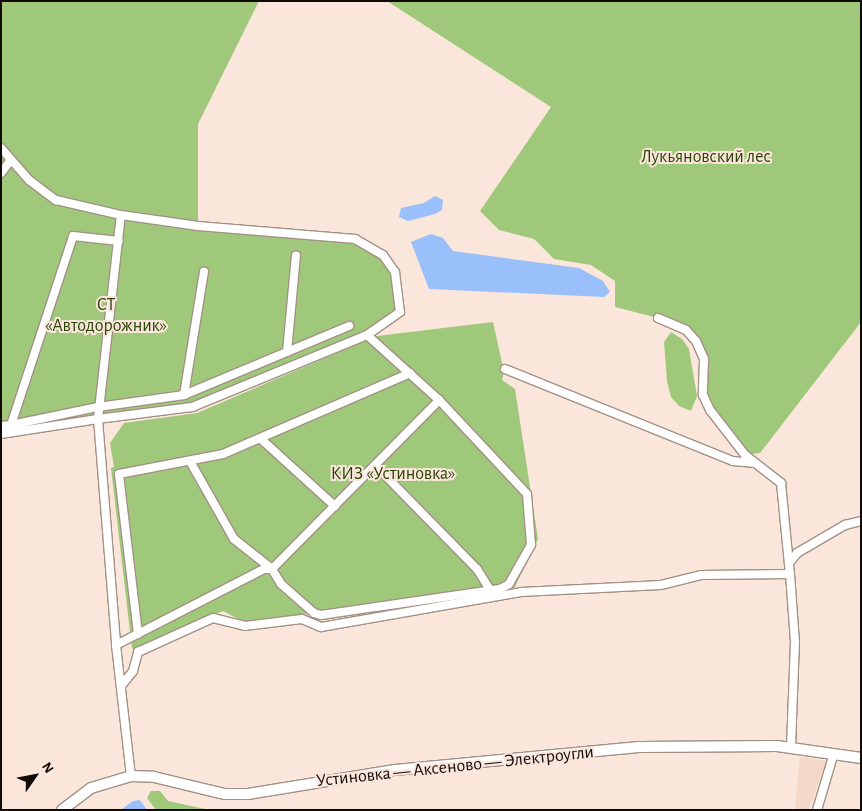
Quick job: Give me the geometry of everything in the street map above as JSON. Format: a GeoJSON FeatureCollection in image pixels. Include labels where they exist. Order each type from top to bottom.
{"type":"FeatureCollection","features":[{"type":"Feature","properties":{"kind":"main road","name":"Устиновка — Аксеново — Электроугли"},"geometry":{"type":"LineString","coordinates":[[62,810],[91,788],[130,776],[154,777],[225,794],[248,794],[395,770],[639,747],[728,744],[791,747],[861,758]]}},
{"type":"Feature","properties":{"kind":"street"},"geometry":{"type":"LineString","coordinates":[[1,148],[10,161],[56,200],[120,215],[198,226],[355,239],[383,255],[395,272],[400,312],[367,335],[192,407],[1,434]]}},
{"type":"Feature","properties":{"kind":"street"},"geometry":{"type":"LineString","coordinates":[[1,173],[10,161]]}},
{"type":"Feature","properties":{"kind":"street"},"geometry":{"type":"LineString","coordinates":[[120,215],[119,242],[98,419],[116,645],[122,686],[130,776]]}},
{"type":"Feature","properties":{"kind":"street"},"geometry":{"type":"LineString","coordinates":[[11,425],[73,236],[119,242]]}},
{"type":"Feature","properties":{"kind":"street"},"geometry":{"type":"LineString","coordinates":[[287,352],[296,255]]}},
{"type":"Feature","properties":{"kind":"street"},"geometry":{"type":"LineString","coordinates":[[184,395],[204,272]]}},
{"type":"Feature","properties":{"kind":"street"},"geometry":{"type":"LineString","coordinates":[[658,318],[686,330],[696,340],[704,359],[703,395],[745,455],[781,483],[795,642],[791,747]]}},
{"type":"Feature","properties":{"kind":"street"},"geometry":{"type":"LineString","coordinates":[[1,426],[98,407],[184,395],[349,326]]}},
{"type":"Feature","properties":{"kind":"street"},"geometry":{"type":"LineString","coordinates":[[191,463],[234,539],[272,569],[281,584],[305,607],[321,615],[490,590],[509,584],[530,545],[527,494],[439,400],[367,335]]}},
{"type":"Feature","properties":{"kind":"street"},"geometry":{"type":"LineString","coordinates":[[506,369],[733,461],[755,463]]}},
{"type":"Feature","properties":{"kind":"street"},"geometry":{"type":"LineString","coordinates":[[138,634],[119,474],[191,463],[262,439],[410,373]]}},
{"type":"Feature","properties":{"kind":"street"},"geometry":{"type":"LineString","coordinates":[[116,645],[264,569],[272,569],[439,400]]}},
{"type":"Feature","properties":{"kind":"street"},"geometry":{"type":"LineString","coordinates":[[262,439],[335,506]]}},
{"type":"Feature","properties":{"kind":"street"},"geometry":{"type":"LineString","coordinates":[[375,465],[477,569],[490,590]]}},
{"type":"Feature","properties":{"kind":"street"},"geometry":{"type":"LineString","coordinates":[[789,563],[797,553],[845,525],[861,521]]}},
{"type":"Feature","properties":{"kind":"street"},"geometry":{"type":"LineString","coordinates":[[122,686],[133,671],[138,652],[213,618],[245,626],[302,619],[321,627],[521,592],[660,585],[701,575],[790,574]]}},
{"type":"Feature","properties":{"kind":"street"},"geometry":{"type":"LineString","coordinates":[[817,810],[834,753]]}},
{"type":"Feature","properties":{"kind":"shaded area"},"geometry":{"type":"Polygon","coordinates":[[[800,757],[826,761],[809,810],[795,810],[800,757]]]}},
{"type":"Feature","properties":{"kind":"green space"},"geometry":{"type":"Polygon","coordinates":[[[1,1],[259,1],[198,124],[198,225],[109,211],[56,199],[30,180],[1,141],[1,1]]]}},
{"type":"Feature","properties":{"kind":"green space","name":"Лукьяновский лес"},"geometry":{"type":"Polygon","coordinates":[[[387,1],[861,1],[861,322],[760,453],[745,455],[703,395],[704,359],[696,341],[658,318],[615,307],[615,281],[591,265],[554,259],[534,239],[499,230],[480,211],[551,107],[387,1]]]}},
{"type":"Feature","properties":{"kind":"green space","name":"СТ «Автодорожник»"},"geometry":{"type":"Polygon","coordinates":[[[1,152],[55,201],[121,216],[355,239],[383,255],[395,272],[400,312],[367,335],[192,407],[1,434],[1,152]]]}},
{"type":"Feature","properties":{"kind":"green space","name":"КИЗ «Устиновка»"},"geometry":{"type":"Polygon","coordinates":[[[493,322],[504,372],[502,380],[515,389],[538,539],[514,589],[317,621],[307,614],[244,622],[223,611],[132,649],[111,468],[114,467],[110,443],[124,423],[197,413],[377,336],[493,322]]]}},
{"type":"Feature","properties":{"kind":"green space"},"geometry":{"type":"Polygon","coordinates":[[[671,332],[682,339],[689,349],[697,396],[691,411],[679,406],[671,397],[667,381],[664,342],[671,332]]]}},
{"type":"Feature","properties":{"kind":"green space"},"geometry":{"type":"Polygon","coordinates":[[[151,791],[160,791],[168,801],[210,810],[156,810],[147,798],[151,791]]]}},
{"type":"Feature","properties":{"kind":"water"},"geometry":{"type":"Polygon","coordinates":[[[435,196],[443,200],[442,210],[435,214],[408,221],[399,217],[401,208],[424,203],[435,196]]]}},
{"type":"Feature","properties":{"kind":"water"},"geometry":{"type":"Polygon","coordinates":[[[431,234],[443,238],[453,251],[579,268],[603,281],[610,292],[604,297],[429,289],[411,242],[431,234]]]}},
{"type":"Feature","properties":{"kind":"water"},"geometry":{"type":"Polygon","coordinates":[[[140,800],[147,810],[121,810],[133,801],[140,800]]]}}]}
